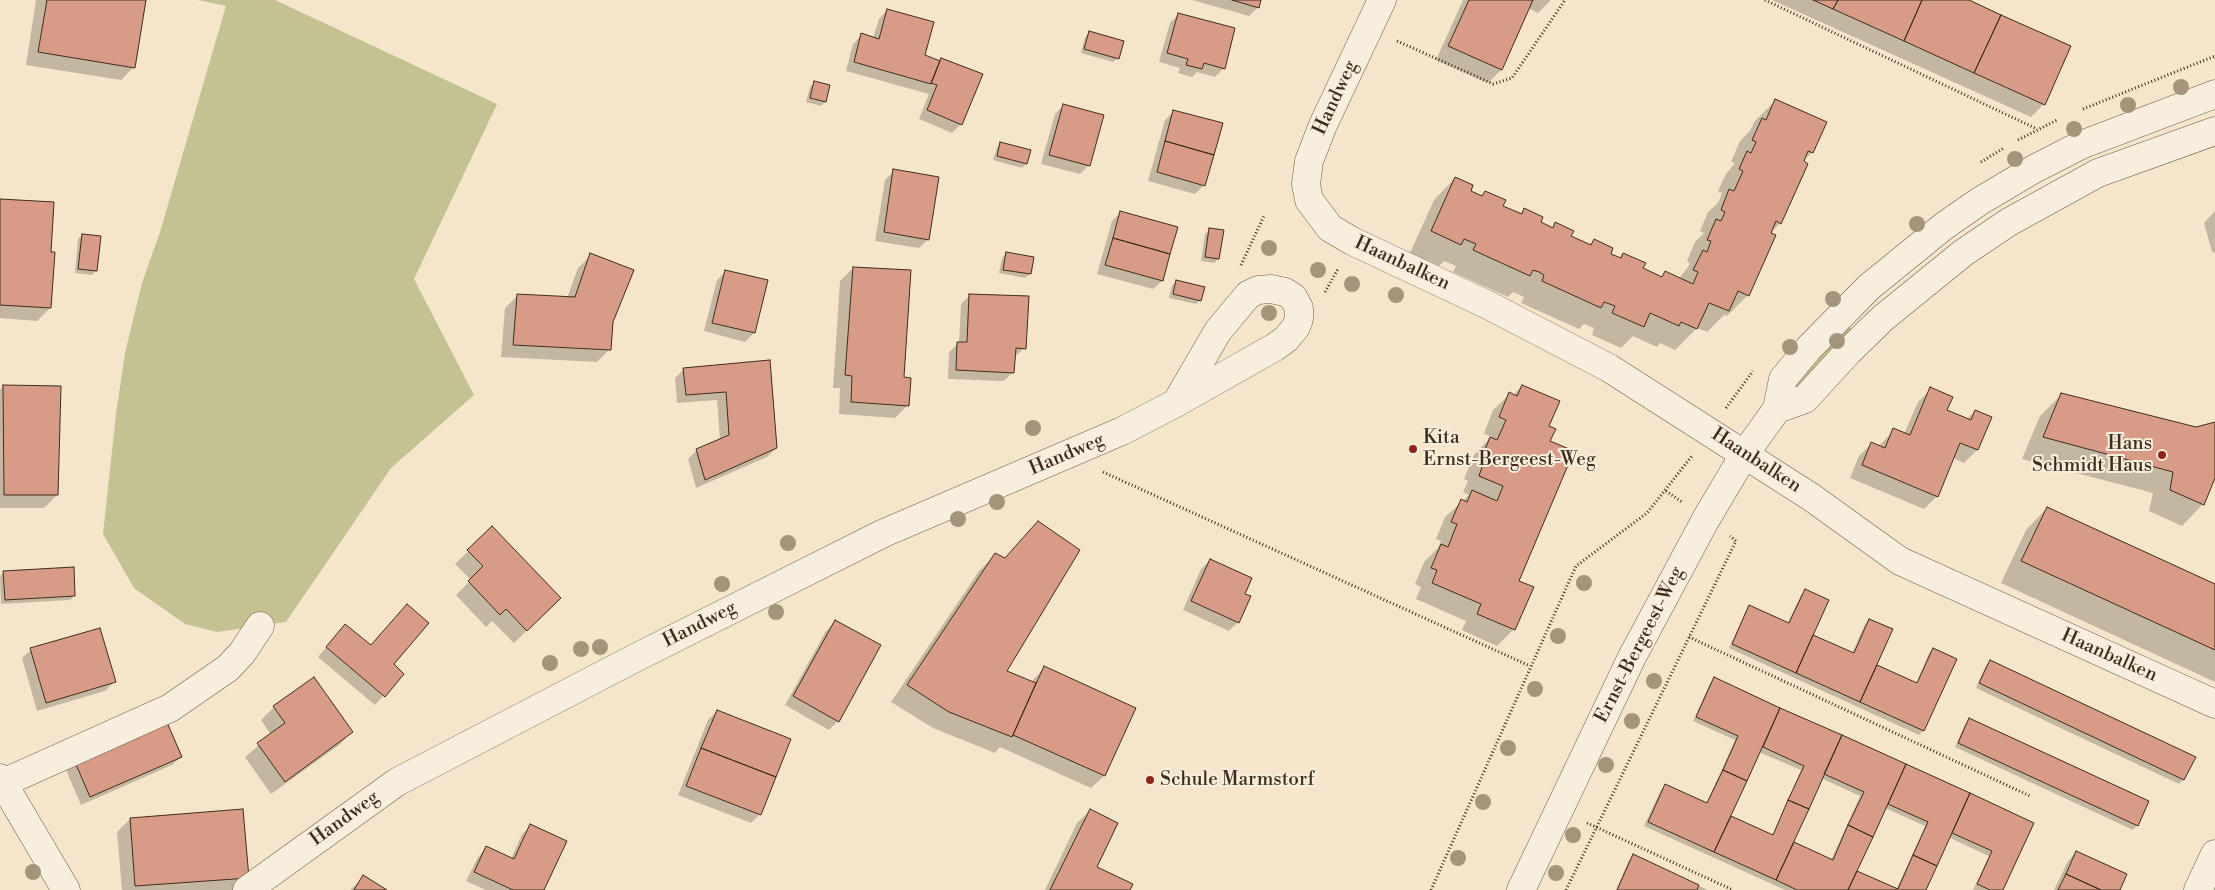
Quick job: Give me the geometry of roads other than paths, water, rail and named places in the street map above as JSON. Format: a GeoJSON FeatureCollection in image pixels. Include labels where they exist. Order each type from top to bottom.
{"type":"FeatureCollection","features":[{"type":"Feature","properties":{"kind":"street","name":"Handweg"},"geometry":{"type":"LineString","coordinates":[[1309,200],[1306,184],[1307,172],[1314,147],[1382,0]]}},
{"type":"Feature","properties":{"kind":"street","name":"Ernst-Bergeest-Weg"},"geometry":{"type":"LineString","coordinates":[[1521,890],[1632,657],[1706,520],[1744,455],[1777,410],[1783,379],[1808,349],[1869,287],[1944,226],[1980,201],[2034,169],[2081,145],[2215,94]]}},
{"type":"Feature","properties":{"kind":"street"},"geometry":{"type":"LineString","coordinates":[[1777,410],[1805,399],[1848,352],[1883,318],[1955,259],[2009,222],[2098,174],[2215,131]]}},
{"type":"Feature","properties":{"kind":"street","name":"Haanbalken"},"geometry":{"type":"LineString","coordinates":[[1309,200],[1330,228],[1352,241],[1565,343],[1654,396],[1811,497],[1900,561],[2215,704]]}},
{"type":"Feature","properties":{"kind":"street","name":"Handweg"},"geometry":{"type":"LineString","coordinates":[[247,890],[397,782],[637,656],[884,533],[1122,431],[1176,404],[1286,339],[1296,327],[1299,319],[1299,308],[1293,297],[1285,292],[1272,289],[1258,290],[1248,295],[1218,331],[1176,404]]}},
{"type":"Feature","properties":{"kind":"street"},"geometry":{"type":"LineString","coordinates":[[66,890],[2,781],[170,708],[228,668],[242,653],[260,626]]}},
{"type":"Feature","properties":{"kind":"street"},"geometry":{"type":"LineString","coordinates":[[2198,890],[2215,854]]}},
{"type":"Feature","properties":{"kind":"place","name":"Kita Ernst-Bergeest-Weg"},"geometry":{"type":"Point","coordinates":[1413,449]}},
{"type":"Feature","properties":{"kind":"place","name":"Hans Schmidt Haus"},"geometry":{"type":"Point","coordinates":[2162,455]}},
{"type":"Feature","properties":{"kind":"place","name":"Schule Marmstorf"},"geometry":{"type":"Point","coordinates":[1150,780]}}]}
